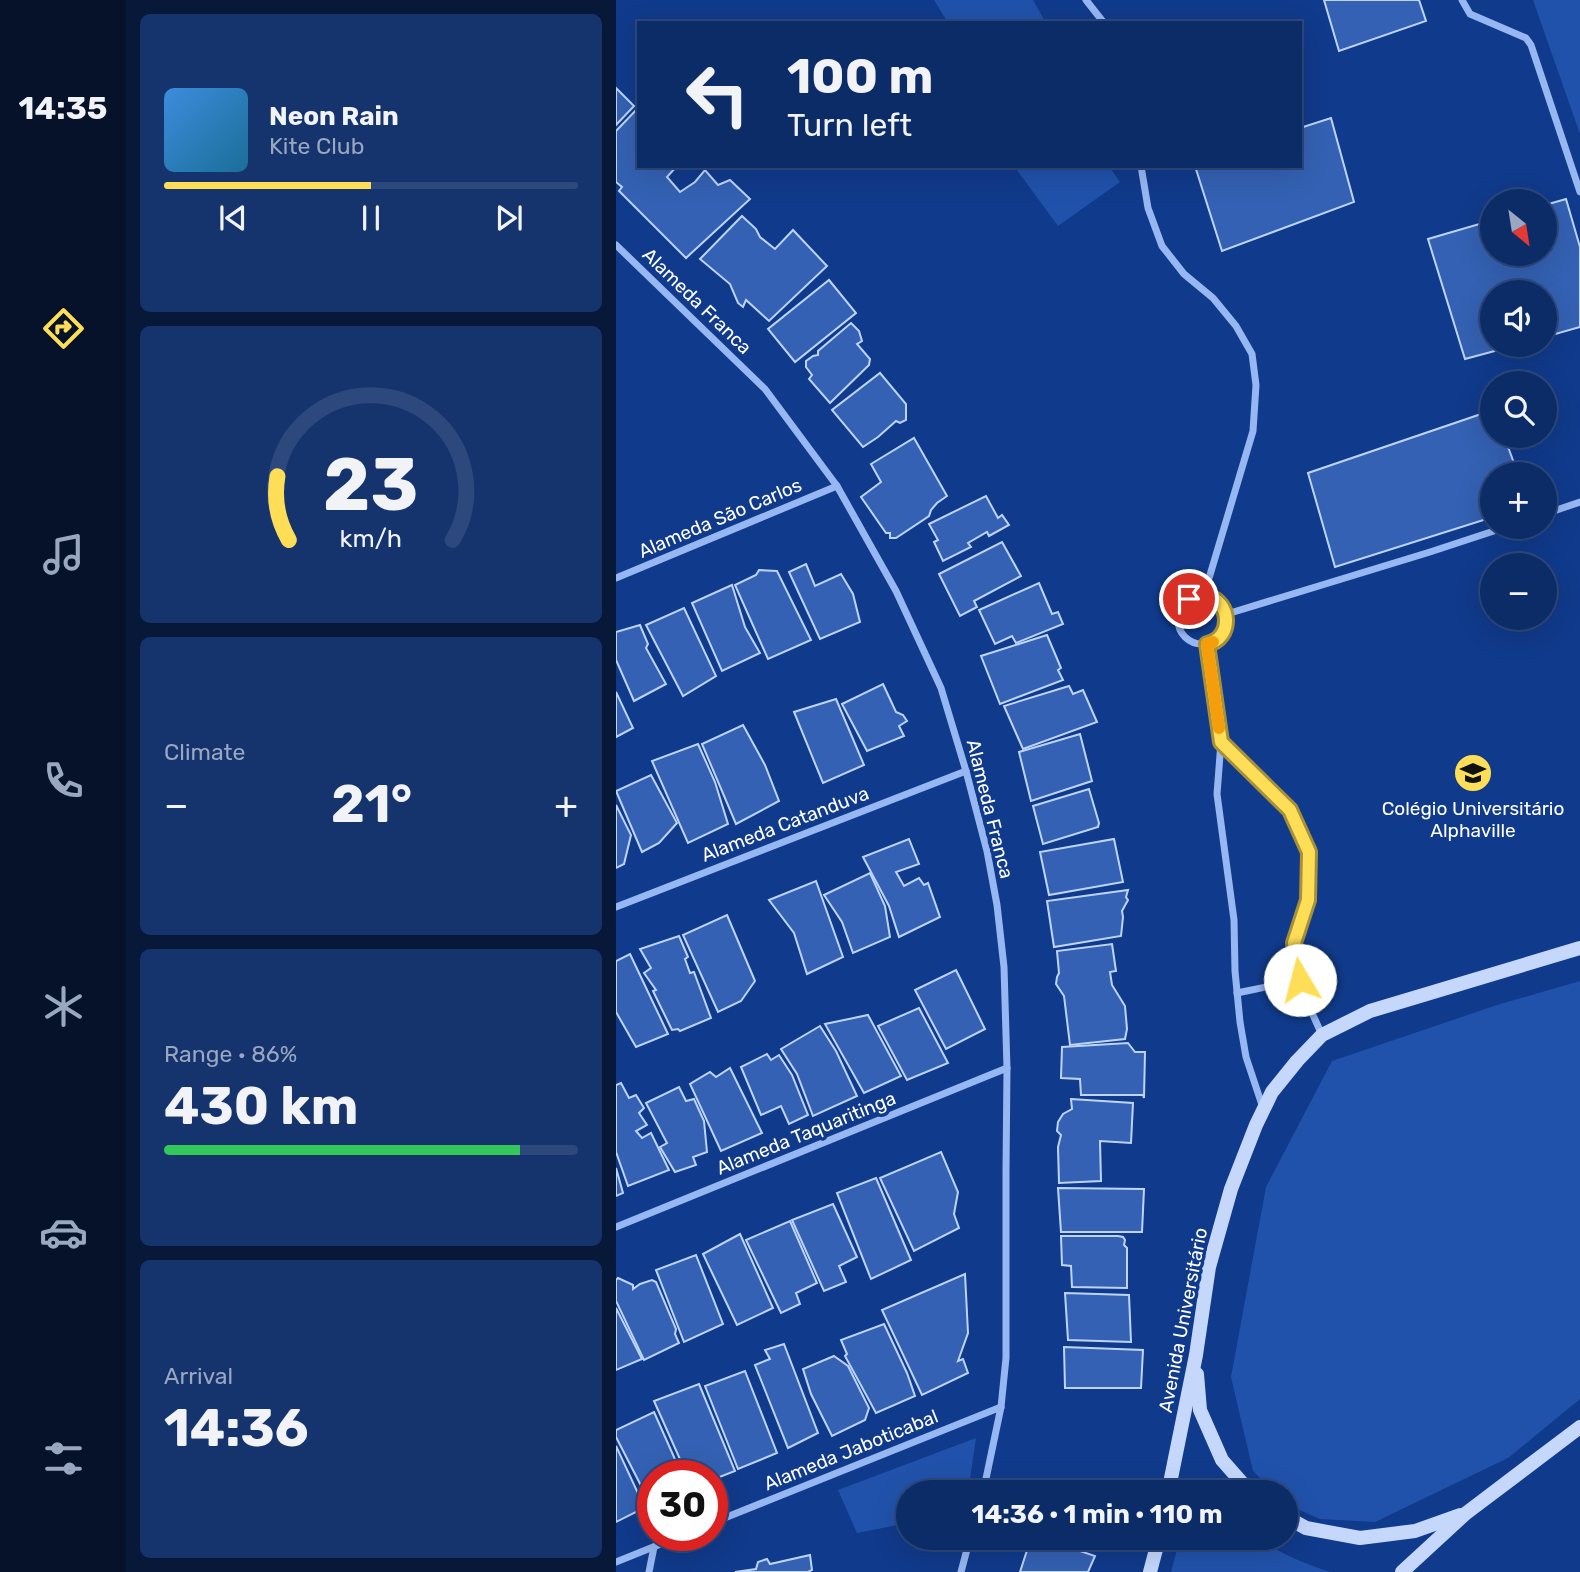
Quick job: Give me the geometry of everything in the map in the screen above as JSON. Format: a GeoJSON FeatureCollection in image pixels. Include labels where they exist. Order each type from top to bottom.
{"type":"FeatureCollection","features":[{"type":"Feature","properties":{"kind":"main road","name":"Avenida Universitário"},"geometry":{"type":"LineString","coordinates":[[1171,1480],[1196,1355],[1209,1268],[1231,1189],[1272,1092],[1322,1035],[1370,1011],[1580,948]]}},
{"type":"Feature","properties":{"kind":"main road"},"geometry":{"type":"LineString","coordinates":[[1196,1355],[1200,1410],[1222,1460],[1240,1480]]}},
{"type":"Feature","properties":{"kind":"main road"},"geometry":{"type":"LineString","coordinates":[[1402,1572],[1465,1514],[1580,1427]]}},
{"type":"Feature","properties":{"kind":"main road"},"geometry":{"type":"LineString","coordinates":[[1298,1524],[1306,1528],[1360,1538],[1415,1531],[1465,1514]]}},
{"type":"Feature","properties":{"kind":"main road"},"geometry":{"type":"LineString","coordinates":[[1150,1572],[1155,1550]]}},
{"type":"Feature","properties":{"kind":"street"},"geometry":{"type":"LineString","coordinates":[[1086,0],[1102,21]]}},
{"type":"Feature","properties":{"kind":"street"},"geometry":{"type":"LineString","coordinates":[[1462,0],[1470,14],[1526,38],[1531,45],[1580,192]]}},
{"type":"Feature","properties":{"kind":"street"},"geometry":{"type":"LineString","coordinates":[[1141,168],[1148,208],[1162,246],[1184,274],[1213,298],[1236,326],[1252,354],[1256,385],[1253,431],[1204,596]]}},
{"type":"Feature","properties":{"kind":"street","name":"Alameda Franca"},"geometry":{"type":"LineString","coordinates":[[616,245],[620,255],[765,389],[837,486],[896,591],[941,688],[966,771],[987,851],[997,905],[1004,967],[1007,1068],[1006,1358],[1001,1407],[986,1480]]}},
{"type":"Feature","properties":{"kind":"street","name":"Alameda São Carlos"},"geometry":{"type":"LineString","coordinates":[[616,578],[837,486]]}},
{"type":"Feature","properties":{"kind":"street"},"geometry":{"type":"LineString","coordinates":[[1557,510],[1580,502]]}},
{"type":"Feature","properties":{"kind":"street"},"geometry":{"type":"LineString","coordinates":[[1227,614],[1480,536]]}},
{"type":"Feature","properties":{"kind":"street"},"geometry":{"type":"LineString","coordinates":[[1204,596],[1218,601],[1227,614],[1227,625],[1222,636],[1213,643],[1191,643],[1182,635],[1177,625],[1179,610],[1189,599],[1204,596]]}},
{"type":"Feature","properties":{"kind":"street"},"geometry":{"type":"LineString","coordinates":[[1207,644],[1221,742],[1217,794],[1234,920],[1240,1022],[1246,1056],[1264,1109]]}},
{"type":"Feature","properties":{"kind":"street"},"geometry":{"type":"LineString","coordinates":[[1221,742],[1290,810],[1309,852],[1308,900],[1294,943],[1300,980],[1322,1035]]}},
{"type":"Feature","properties":{"kind":"street","name":"Alameda Catanduva"},"geometry":{"type":"LineString","coordinates":[[616,907],[966,771]]}},
{"type":"Feature","properties":{"kind":"street"},"geometry":{"type":"LineString","coordinates":[[1237,993],[1300,980]]}},
{"type":"Feature","properties":{"kind":"street","name":"Alameda Taquaritinga"},"geometry":{"type":"LineString","coordinates":[[616,1227],[1007,1068]]}},
{"type":"Feature","properties":{"kind":"street","name":"Alameda Jaboticabal"},"geometry":{"type":"LineString","coordinates":[[728,1517],[1001,1407]]}},
{"type":"Feature","properties":{"kind":"street"},"geometry":{"type":"LineString","coordinates":[[961,1572],[967,1550]]}},
{"type":"Feature","properties":{"kind":"street"},"geometry":{"type":"LineString","coordinates":[[616,1562],[644,1551]]}},
{"type":"Feature","properties":{"kind":"street"},"geometry":{"type":"LineString","coordinates":[[649,1572],[653,1551]]}},
{"type":"Feature","properties":{"kind":"shaded area"},"geometry":{"type":"Polygon","coordinates":[[[934,0],[1033,0],[1045,21],[947,21],[934,0]]]}},
{"type":"Feature","properties":{"kind":"shaded area"},"geometry":{"type":"Polygon","coordinates":[[[1533,0],[1580,0],[1580,134],[1533,0]]]}},
{"type":"Feature","properties":{"kind":"shaded area"},"geometry":{"type":"Polygon","coordinates":[[[1015,168],[1110,168],[1120,182],[1058,226],[1015,168]]]}},
{"type":"Feature","properties":{"kind":"shaded area"},"geometry":{"type":"Polygon","coordinates":[[[1580,981],[1580,1399],[1508,1458],[1375,1522],[1320,1519],[1298,1509],[1298,1480],[1262,1480],[1253,1471],[1231,1377],[1266,1187],[1332,1061],[1497,1005],[1580,981]]]}},
{"type":"Feature","properties":{"kind":"shaded area"},"geometry":{"type":"Polygon","coordinates":[[[976,1438],[970,1480],[896,1480],[896,1525],[857,1533],[838,1490],[976,1438]]]}},
{"type":"Feature","properties":{"kind":"shaded area"},"geometry":{"type":"Polygon","coordinates":[[[1177,1550],[1278,1550],[1330,1572],[1171,1572],[1177,1550]]]}},
{"type":"Feature","properties":{"kind":"building"},"geometry":{"type":"Polygon","coordinates":[[[1324,0],[1419,0],[1426,21],[1339,51],[1324,0]]]}},
{"type":"Feature","properties":{"kind":"building"},"geometry":{"type":"Polygon","coordinates":[[[616,88],[634,106],[616,125],[616,88]]]}},
{"type":"Feature","properties":{"kind":"building"},"geometry":{"type":"Polygon","coordinates":[[[637,109],[637,168],[675,168],[667,177],[680,192],[695,182],[705,170],[718,185],[730,180],[750,199],[686,258],[619,191],[622,187],[616,182],[616,131],[637,109]]]}},
{"type":"Feature","properties":{"kind":"building"},"geometry":{"type":"Polygon","coordinates":[[[1331,118],[1354,202],[1222,251],[1196,168],[1302,168],[1302,127],[1331,118]]]}},
{"type":"Feature","properties":{"kind":"building"},"geometry":{"type":"Polygon","coordinates":[[[1566,199],[1580,247],[1580,327],[1557,334],[1557,280],[1480,280],[1480,355],[1465,359],[1428,239],[1480,224],[1480,266],[1558,266],[1558,201],[1566,199]]]}},
{"type":"Feature","properties":{"kind":"building"},"geometry":{"type":"Polygon","coordinates":[[[742,216],[756,229],[760,237],[775,249],[793,230],[827,266],[769,321],[746,300],[743,307],[738,303],[730,284],[700,259],[742,216]]]}},
{"type":"Feature","properties":{"kind":"building"},"geometry":{"type":"Polygon","coordinates":[[[829,280],[856,313],[795,362],[768,329],[829,280]]]}},
{"type":"Feature","properties":{"kind":"building"},"geometry":{"type":"Polygon","coordinates":[[[851,323],[859,331],[862,341],[857,344],[870,359],[869,365],[830,403],[809,379],[812,375],[806,367],[806,361],[818,355],[818,351],[851,323]]]}},
{"type":"Feature","properties":{"kind":"building"},"geometry":{"type":"Polygon","coordinates":[[[880,373],[906,404],[906,420],[900,423],[896,421],[863,447],[832,410],[880,373]]]}},
{"type":"Feature","properties":{"kind":"building"},"geometry":{"type":"Polygon","coordinates":[[[1480,414],[1480,448],[1508,448],[1514,462],[1480,462],[1480,521],[1335,567],[1308,473],[1480,414]]]}},
{"type":"Feature","properties":{"kind":"building"},"geometry":{"type":"Polygon","coordinates":[[[914,438],[947,496],[937,503],[929,516],[896,538],[890,538],[890,533],[886,533],[861,497],[881,482],[871,464],[914,438]]]}},
{"type":"Feature","properties":{"kind":"building"},"geometry":{"type":"Polygon","coordinates":[[[986,496],[998,518],[1002,515],[1009,525],[989,536],[987,532],[968,543],[971,547],[943,561],[934,542],[938,540],[929,524],[986,496]]]}},
{"type":"Feature","properties":{"kind":"building"},"geometry":{"type":"Polygon","coordinates":[[[1002,542],[1021,576],[974,601],[977,607],[960,616],[939,574],[1002,542]]]}},
{"type":"Feature","properties":{"kind":"building"},"geometry":{"type":"Polygon","coordinates":[[[806,564],[815,586],[841,574],[853,594],[860,622],[820,639],[789,572],[806,564]]]}},
{"type":"Feature","properties":{"kind":"building"},"geometry":{"type":"Polygon","coordinates":[[[759,570],[777,571],[811,640],[768,659],[735,585],[756,575],[759,570]]]}},
{"type":"Feature","properties":{"kind":"building"},"geometry":{"type":"Polygon","coordinates":[[[1039,583],[1052,614],[1058,612],[1063,624],[1016,643],[1012,636],[995,644],[979,610],[1039,583]]]}},
{"type":"Feature","properties":{"kind":"building"},"geometry":{"type":"Polygon","coordinates":[[[732,585],[745,627],[760,653],[722,671],[692,603],[732,585]]]}},
{"type":"Feature","properties":{"kind":"building"},"geometry":{"type":"Polygon","coordinates":[[[684,608],[716,676],[683,696],[646,625],[684,608]]]}},
{"type":"Feature","properties":{"kind":"building"},"geometry":{"type":"Polygon","coordinates":[[[640,625],[648,644],[646,648],[666,684],[634,701],[616,660],[616,632],[640,625]]]}},
{"type":"Feature","properties":{"kind":"building"},"geometry":{"type":"Polygon","coordinates":[[[1047,635],[1061,668],[1058,670],[1063,680],[1000,704],[981,656],[1047,635]]]}},
{"type":"Feature","properties":{"kind":"building"},"geometry":{"type":"Polygon","coordinates":[[[883,684],[896,712],[903,715],[907,721],[899,726],[904,736],[867,751],[842,704],[883,684]]]}},
{"type":"Feature","properties":{"kind":"building"},"geometry":{"type":"Polygon","coordinates":[[[1069,686],[1073,694],[1083,690],[1097,722],[1023,749],[1004,706],[1069,686]]]}},
{"type":"Feature","properties":{"kind":"building"},"geometry":{"type":"Polygon","coordinates":[[[616,692],[633,728],[616,737],[616,692]]]}},
{"type":"Feature","properties":{"kind":"building"},"geometry":{"type":"Polygon","coordinates":[[[836,699],[864,765],[823,783],[794,712],[836,699]]]}},
{"type":"Feature","properties":{"kind":"building"},"geometry":{"type":"Polygon","coordinates":[[[743,725],[765,765],[779,801],[736,824],[702,744],[743,725]]]}},
{"type":"Feature","properties":{"kind":"building"},"geometry":{"type":"Polygon","coordinates":[[[1080,734],[1092,781],[1031,801],[1019,752],[1080,734]]]}},
{"type":"Feature","properties":{"kind":"building"},"geometry":{"type":"Polygon","coordinates":[[[698,744],[715,782],[728,824],[688,843],[652,761],[698,744]]]}},
{"type":"Feature","properties":{"kind":"building"},"geometry":{"type":"Polygon","coordinates":[[[651,775],[677,823],[659,843],[642,852],[616,791],[651,775]]]}},
{"type":"Feature","properties":{"kind":"building"},"geometry":{"type":"Polygon","coordinates":[[[1089,789],[1098,827],[1043,844],[1033,806],[1089,789]]]}},
{"type":"Feature","properties":{"kind":"building"},"geometry":{"type":"Polygon","coordinates":[[[616,805],[631,835],[624,864],[616,868],[616,805]]]}},
{"type":"Feature","properties":{"kind":"building"},"geometry":{"type":"Polygon","coordinates":[[[909,839],[919,864],[896,872],[904,886],[919,878],[924,885],[928,883],[940,917],[899,937],[889,906],[863,857],[909,839]]]}},
{"type":"Feature","properties":{"kind":"building"},"geometry":{"type":"Polygon","coordinates":[[[1114,839],[1123,882],[1049,895],[1040,852],[1114,839]]]}},
{"type":"Feature","properties":{"kind":"building"},"geometry":{"type":"Polygon","coordinates":[[[870,873],[885,906],[890,937],[853,953],[842,922],[824,895],[870,873]]]}},
{"type":"Feature","properties":{"kind":"building"},"geometry":{"type":"Polygon","coordinates":[[[816,881],[843,957],[807,974],[794,933],[769,900],[816,881]]]}},
{"type":"Feature","properties":{"kind":"building"},"geometry":{"type":"Polygon","coordinates":[[[1128,890],[1128,900],[1122,911],[1121,936],[1054,947],[1047,901],[1128,890]]]}},
{"type":"Feature","properties":{"kind":"building"},"geometry":{"type":"Polygon","coordinates":[[[727,915],[755,981],[741,1001],[718,1012],[683,935],[727,915]]]}},
{"type":"Feature","properties":{"kind":"building"},"geometry":{"type":"Polygon","coordinates":[[[679,936],[688,957],[685,959],[690,973],[694,972],[711,1018],[680,1031],[672,1030],[653,991],[656,990],[644,973],[651,968],[640,949],[679,936]]]}},
{"type":"Feature","properties":{"kind":"building"},"geometry":{"type":"Polygon","coordinates":[[[1112,944],[1116,971],[1110,972],[1112,985],[1125,1006],[1125,1039],[1070,1045],[1064,996],[1056,984],[1059,973],[1057,951],[1112,944]]]}},
{"type":"Feature","properties":{"kind":"building"},"geometry":{"type":"Polygon","coordinates":[[[630,954],[668,1034],[636,1047],[616,1012],[616,961],[630,954]]]}},
{"type":"Feature","properties":{"kind":"building"},"geometry":{"type":"Polygon","coordinates":[[[956,970],[985,1029],[946,1049],[915,990],[956,970]]]}},
{"type":"Feature","properties":{"kind":"building"},"geometry":{"type":"Polygon","coordinates":[[[919,1008],[948,1063],[907,1080],[878,1026],[919,1008]]]}},
{"type":"Feature","properties":{"kind":"building"},"geometry":{"type":"Polygon","coordinates":[[[868,1015],[901,1076],[864,1093],[825,1024],[868,1015]]]}},
{"type":"Feature","properties":{"kind":"building"},"geometry":{"type":"Polygon","coordinates":[[[820,1026],[836,1051],[857,1096],[813,1116],[797,1074],[781,1049],[820,1026]]]}},
{"type":"Feature","properties":{"kind":"building"},"geometry":{"type":"Polygon","coordinates":[[[1128,1043],[1135,1052],[1145,1052],[1144,1098],[1143,1095],[1081,1095],[1080,1079],[1061,1078],[1062,1047],[1128,1043]]]}},
{"type":"Feature","properties":{"kind":"building"},"geometry":{"type":"Polygon","coordinates":[[[767,1054],[771,1060],[779,1055],[792,1075],[808,1115],[789,1124],[781,1106],[761,1115],[741,1067],[767,1054]]]}},
{"type":"Feature","properties":{"kind":"building"},"geometry":{"type":"Polygon","coordinates":[[[730,1068],[762,1133],[721,1151],[690,1084],[710,1072],[716,1077],[730,1068]]]}},
{"type":"Feature","properties":{"kind":"building"},"geometry":{"type":"Polygon","coordinates":[[[621,1083],[629,1098],[636,1095],[644,1108],[639,1113],[647,1125],[636,1131],[642,1138],[651,1133],[669,1170],[628,1186],[616,1152],[616,1085],[621,1083]]]}},
{"type":"Feature","properties":{"kind":"building"},"geometry":{"type":"Polygon","coordinates":[[[679,1087],[686,1101],[694,1099],[704,1121],[707,1152],[693,1157],[696,1165],[675,1172],[660,1147],[667,1143],[646,1103],[679,1087]]]}},
{"type":"Feature","properties":{"kind":"building"},"geometry":{"type":"Polygon","coordinates":[[[1071,1099],[1133,1103],[1131,1143],[1100,1141],[1101,1181],[1059,1183],[1058,1147],[1061,1135],[1057,1131],[1058,1122],[1063,1114],[1072,1109],[1071,1099]]]}},
{"type":"Feature","properties":{"kind":"building"},"geometry":{"type":"Polygon","coordinates":[[[941,1152],[958,1192],[954,1214],[959,1228],[914,1251],[880,1178],[941,1152]]]}},
{"type":"Feature","properties":{"kind":"building"},"geometry":{"type":"Polygon","coordinates":[[[616,1168],[623,1193],[616,1196],[616,1168]]]}},
{"type":"Feature","properties":{"kind":"building"},"geometry":{"type":"Polygon","coordinates":[[[876,1178],[911,1260],[871,1279],[837,1193],[876,1178]]]}},
{"type":"Feature","properties":{"kind":"building"},"geometry":{"type":"Polygon","coordinates":[[[1058,1188],[1144,1189],[1142,1232],[1061,1232],[1058,1188]]]}},
{"type":"Feature","properties":{"kind":"building"},"geometry":{"type":"Polygon","coordinates":[[[833,1204],[857,1257],[839,1266],[846,1282],[824,1291],[792,1220],[833,1204]]]}},
{"type":"Feature","properties":{"kind":"building"},"geometry":{"type":"Polygon","coordinates":[[[790,1221],[817,1283],[796,1293],[800,1304],[781,1313],[746,1240],[790,1221]]]}},
{"type":"Feature","properties":{"kind":"building"},"geometry":{"type":"Polygon","coordinates":[[[740,1234],[773,1308],[737,1325],[703,1254],[740,1234]]]}},
{"type":"Feature","properties":{"kind":"building"},"geometry":{"type":"Polygon","coordinates":[[[1061,1236],[1123,1237],[1127,1248],[1127,1288],[1072,1287],[1071,1266],[1062,1265],[1061,1236]]]}},
{"type":"Feature","properties":{"kind":"building"},"geometry":{"type":"Polygon","coordinates":[[[696,1255],[723,1324],[684,1342],[656,1270],[696,1255]]]}},
{"type":"Feature","properties":{"kind":"building"},"geometry":{"type":"Polygon","coordinates":[[[965,1274],[968,1333],[958,1361],[963,1359],[968,1373],[922,1395],[882,1310],[965,1274]]]}},
{"type":"Feature","properties":{"kind":"building"},"geometry":{"type":"Polygon","coordinates":[[[618,1278],[633,1285],[633,1289],[652,1280],[656,1282],[676,1329],[679,1343],[644,1360],[616,1301],[618,1278]]]}},
{"type":"Feature","properties":{"kind":"building"},"geometry":{"type":"Polygon","coordinates":[[[1065,1293],[1129,1295],[1131,1342],[1068,1340],[1065,1293]]]}},
{"type":"Feature","properties":{"kind":"building"},"geometry":{"type":"Polygon","coordinates":[[[616,1308],[642,1359],[616,1370],[616,1308]]]}},
{"type":"Feature","properties":{"kind":"building"},"geometry":{"type":"Polygon","coordinates":[[[884,1324],[915,1396],[876,1413],[845,1356],[847,1354],[841,1340],[884,1324]]]}},
{"type":"Feature","properties":{"kind":"building"},"geometry":{"type":"Polygon","coordinates":[[[784,1344],[818,1433],[788,1448],[755,1365],[770,1359],[765,1350],[784,1344]]]}},
{"type":"Feature","properties":{"kind":"building"},"geometry":{"type":"Polygon","coordinates":[[[1064,1347],[1143,1350],[1141,1388],[1065,1388],[1064,1347]]]}},
{"type":"Feature","properties":{"kind":"building"},"geometry":{"type":"Polygon","coordinates":[[[834,1356],[848,1366],[869,1408],[865,1420],[832,1436],[811,1394],[803,1369],[834,1356]]]}},
{"type":"Feature","properties":{"kind":"building"},"geometry":{"type":"Polygon","coordinates":[[[745,1371],[777,1453],[738,1469],[705,1386],[745,1371]]]}},
{"type":"Feature","properties":{"kind":"building"},"geometry":{"type":"Polygon","coordinates":[[[699,1384],[735,1471],[728,1474],[728,1460],[680,1460],[654,1401],[699,1384]]]}},
{"type":"Feature","properties":{"kind":"building"},"geometry":{"type":"Polygon","coordinates":[[[654,1412],[675,1460],[637,1460],[637,1478],[616,1437],[616,1430],[654,1412]]]}},
{"type":"Feature","properties":{"kind":"building"},"geometry":{"type":"Polygon","coordinates":[[[616,1446],[637,1491],[637,1512],[616,1522],[616,1446]]]}},
{"type":"Feature","properties":{"kind":"building"},"geometry":{"type":"Polygon","coordinates":[[[1027,1550],[1077,1550],[1095,1556],[1088,1572],[1020,1572],[1027,1550]]]}},
{"type":"Feature","properties":{"kind":"building"},"geometry":{"type":"Polygon","coordinates":[[[810,1555],[812,1570],[808,1572],[735,1572],[756,1569],[758,1562],[767,1559],[770,1564],[810,1555]]]}},
{"type":"Feature","properties":{"kind":"slow traffic"},"geometry":{"type":"LineString","coordinates":[[1213,642],[1207,644],[1219,728]]}},
{"type":"Feature","properties":{"kind":"place","name":"Colégio Universitário Alphaville"},"geometry":{"type":"Point","coordinates":[1473,773]}},
{"type":"Feature","properties":{"kind":"route"},"geometry":{"type":"LineString","coordinates":[[1189,599],[1204,596],[1218,601],[1227,614],[1227,625],[1222,636],[1207,644],[1221,742],[1290,810],[1309,852],[1308,900],[1294,943],[1300,980]]}}]}
